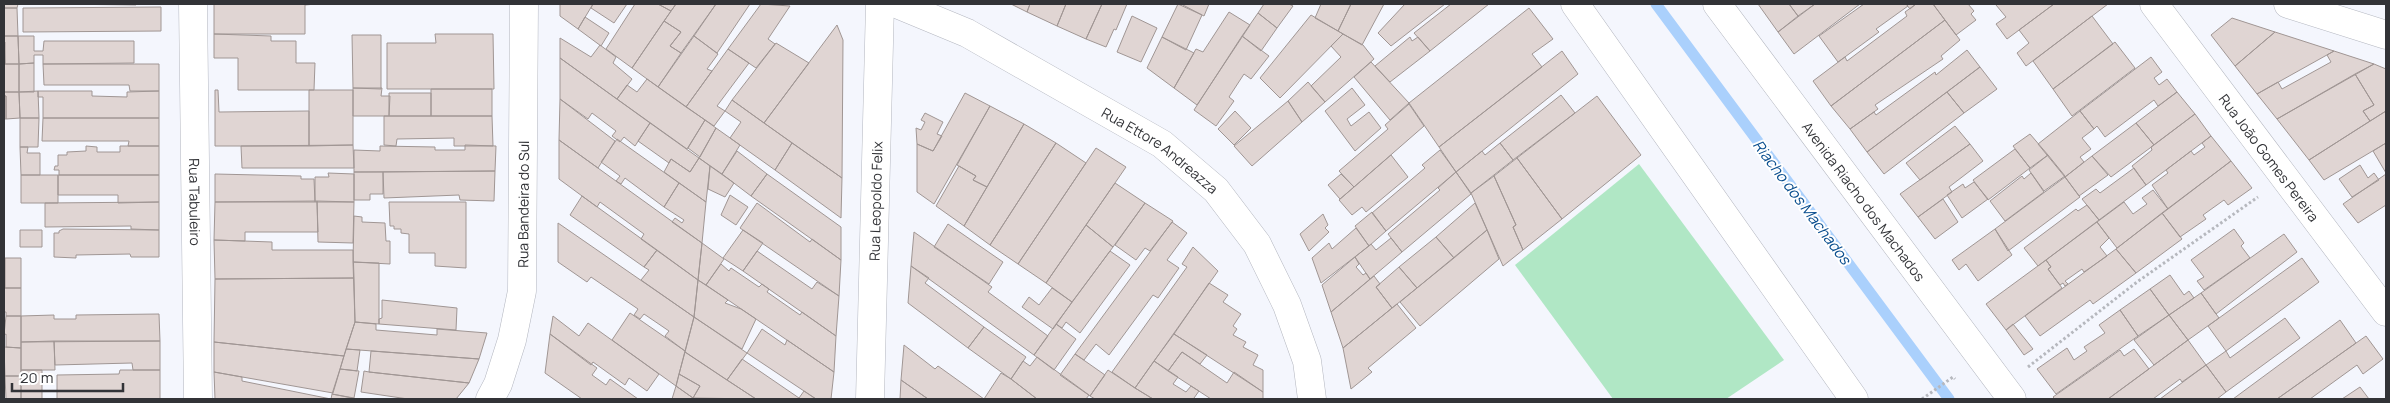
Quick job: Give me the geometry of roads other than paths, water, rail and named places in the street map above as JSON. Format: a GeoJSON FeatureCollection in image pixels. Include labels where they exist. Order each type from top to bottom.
{"type":"FeatureCollection","features":[{"type":"Feature","properties":{"kind":"street","name":"Rua Tabuleiro"},"geometry":{"type":"LineString","coordinates":[[193,4],[198,399]]}},
{"type":"Feature","properties":{"kind":"street","name":"Rua Bandeira do Sul"},"geometry":{"type":"LineString","coordinates":[[490,399],[498,384],[512,340],[522,291],[524,4]]}},
{"type":"Feature","properties":{"kind":"street","name":"Rua Leopoldo Felix"},"geometry":{"type":"LineString","coordinates":[[870,399],[880,4]]}},
{"type":"Feature","properties":{"kind":"street","name":"Rua Ettore Andreazza"},"geometry":{"type":"LineString","coordinates":[[897,4],[967,33],[1162,144],[1216,190],[1257,244],[1287,305],[1307,360],[1312,399]]}},
{"type":"Feature","properties":{"kind":"street"},"geometry":{"type":"LineString","coordinates":[[1576,4],[1854,399]]}},
{"type":"Feature","properties":{"kind":"street","name":"Avenida Riacho dos Machados"},"geometry":{"type":"LineString","coordinates":[[1717,4],[2007,393]]}},
{"type":"Feature","properties":{"kind":"street","name":"Rua João Gomes Pereira"},"geometry":{"type":"LineString","coordinates":[[2154,4],[2386,312]]}},
{"type":"Feature","properties":{"kind":"street"},"geometry":{"type":"LineString","coordinates":[[2288,4],[2386,35]]}},
{"type":"Feature","properties":{"kind":"waterway","name":"Riacho dos Machados"},"geometry":{"type":"LineString","coordinates":[[1656,4],[1949,399]]}}]}
